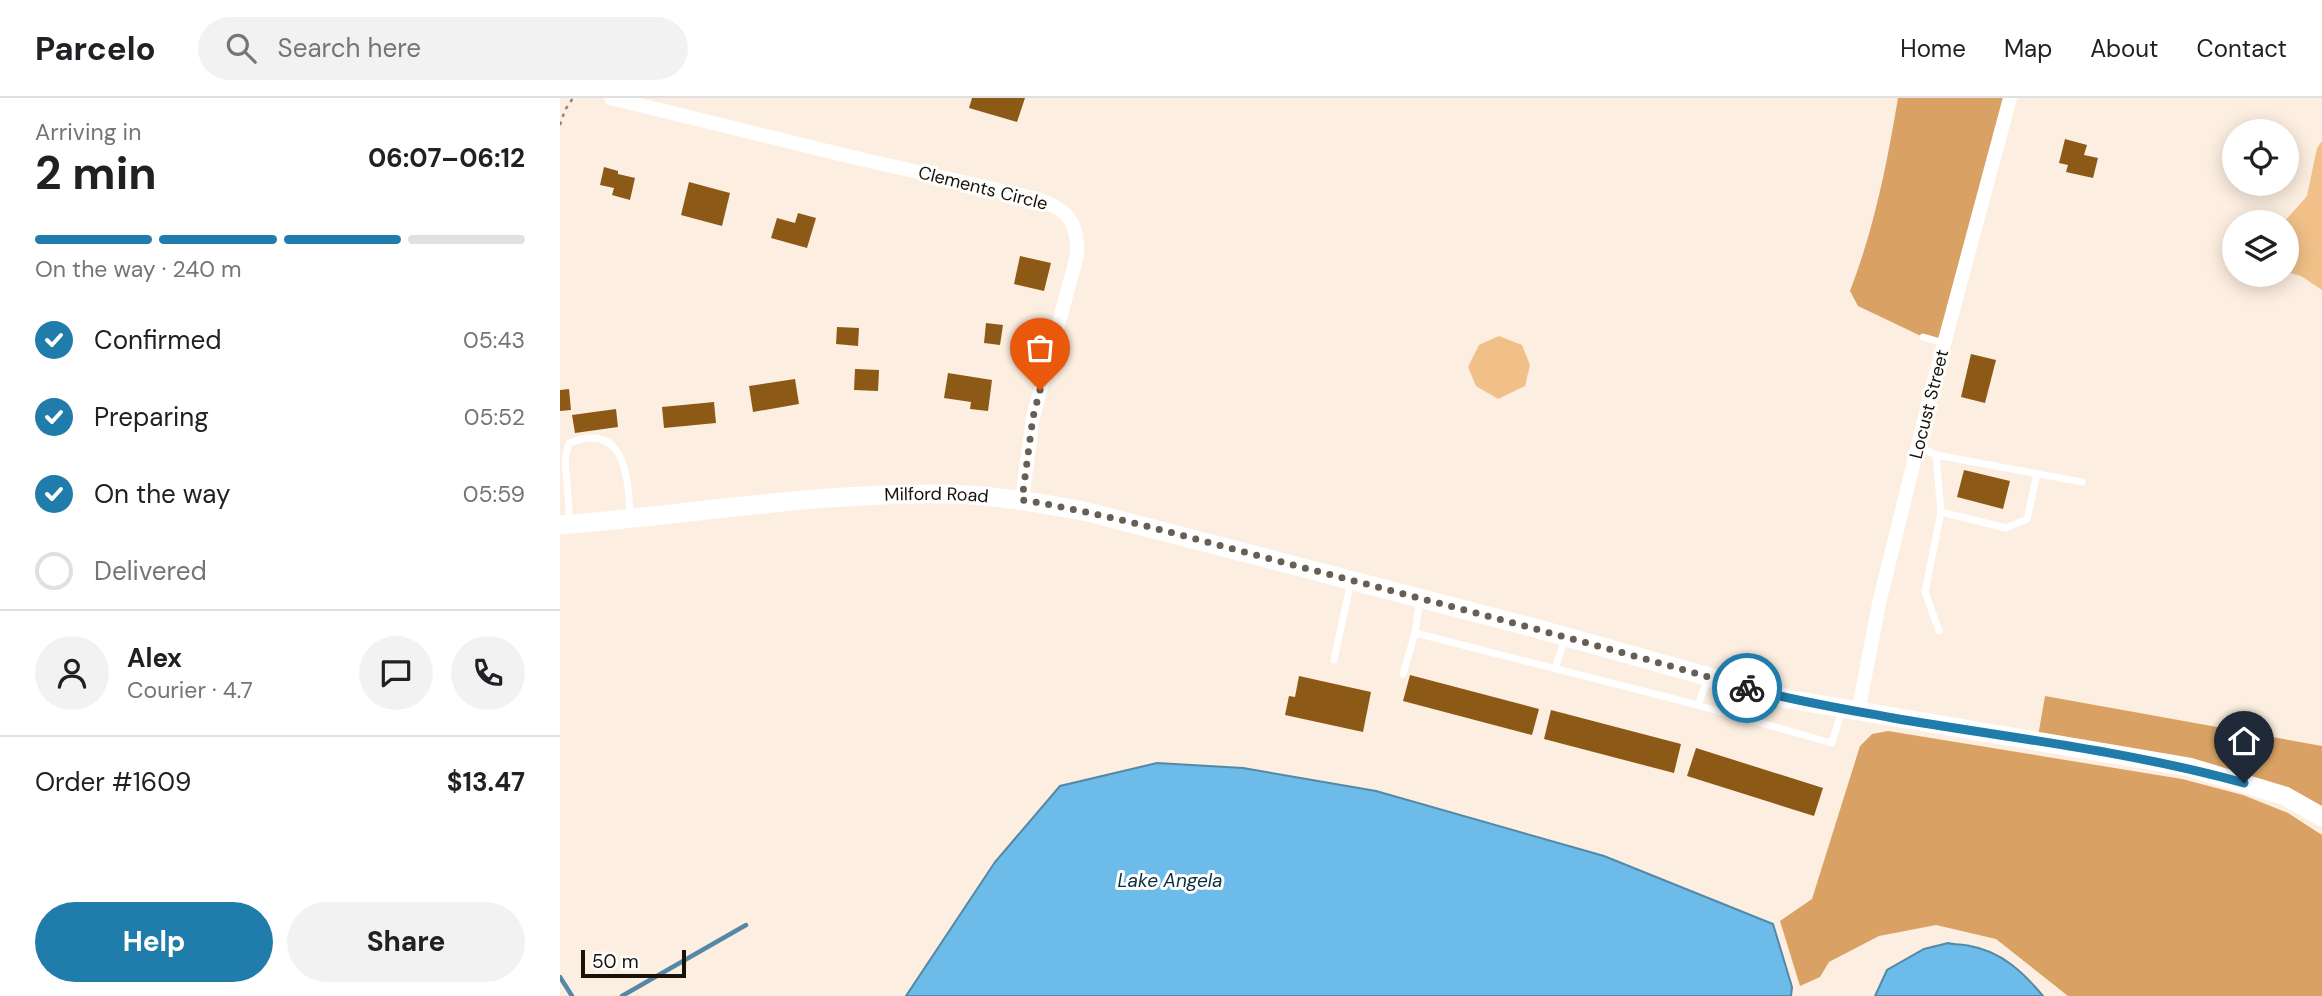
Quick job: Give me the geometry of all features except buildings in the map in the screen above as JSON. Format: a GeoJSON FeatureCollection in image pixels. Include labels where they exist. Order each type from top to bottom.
{"type":"FeatureCollection","features":[{"type":"Feature","properties":{"kind":"street","name":"Clements Circle"},"geometry":{"type":"LineString","coordinates":[[611,98],[1051,202],[1062,210],[1074,228],[1077,256],[1033,417],[1022,500]]}},
{"type":"Feature","properties":{"kind":"street","name":"Locust Street"},"geometry":{"type":"LineString","coordinates":[[1850,711],[2010,98]]}},
{"type":"Feature","properties":{"kind":"street","name":"Milford Road"},"geometry":{"type":"LineString","coordinates":[[565,524],[883,495],[948,494],[1022,500],[1088,512],[1351,580],[1788,699],[2189,767],[2285,796],[2322,817]]}},
{"type":"Feature","properties":{"kind":"lane"},"geometry":{"type":"LineString","coordinates":[[1923,337],[1944,343]]}},
{"type":"Feature","properties":{"kind":"lane"},"geometry":{"type":"LineString","coordinates":[[565,524],[565,459],[569,443],[595,437],[611,443],[620,456],[629,484],[630,519]]}},
{"type":"Feature","properties":{"kind":"lane"},"geometry":{"type":"LineString","coordinates":[[1918,446],[1936,455],[2082,482]]}},
{"type":"Feature","properties":{"kind":"lane"},"geometry":{"type":"LineString","coordinates":[[1936,455],[1941,512],[1925,592],[1939,631]]}},
{"type":"Feature","properties":{"kind":"lane"},"geometry":{"type":"LineString","coordinates":[[1941,512],[2006,528],[2027,519],[2037,474]]}},
{"type":"Feature","properties":{"kind":"lane"},"geometry":{"type":"LineString","coordinates":[[1334,660],[1351,580]]}},
{"type":"Feature","properties":{"kind":"lane"},"geometry":{"type":"LineString","coordinates":[[1403,674],[1415,633],[1420,598]]}},
{"type":"Feature","properties":{"kind":"lane"},"geometry":{"type":"LineString","coordinates":[[1415,633],[1697,705],[1832,743],[1850,711]]}},
{"type":"Feature","properties":{"kind":"lane"},"geometry":{"type":"LineString","coordinates":[[1555,668],[1566,637]]}},
{"type":"Feature","properties":{"kind":"lane"},"geometry":{"type":"LineString","coordinates":[[1697,705],[1709,677]]}},
{"type":"Feature","properties":{"kind":"path"},"geometry":{"type":"LineString","coordinates":[[560,125],[573,98]]}},
{"type":"Feature","properties":{"kind":"shaded area"},"geometry":{"type":"Polygon","coordinates":[[[1898,98],[2010,98],[1944,343],[1923,337],[1858,306],[1850,291],[1879,196],[1898,98]]]}},
{"type":"Feature","properties":{"kind":"shaded area"},"geometry":{"type":"Polygon","coordinates":[[[2322,141],[2322,290],[2299,275],[2299,210],[2295,210],[2307,196],[2317,148],[2322,141]]]}},
{"type":"Feature","properties":{"kind":"shaded area"},"geometry":{"type":"Polygon","coordinates":[[[1499,336],[1522,345],[1530,365],[1525,386],[1498,399],[1476,386],[1468,367],[1479,345],[1499,336]]]}},
{"type":"Feature","properties":{"kind":"shaded area"},"geometry":{"type":"Polygon","coordinates":[[[2045,696],[2322,746],[2322,818],[2285,796],[2037,742],[2045,696]]]}},
{"type":"Feature","properties":{"kind":"shaded area"},"geometry":{"type":"Polygon","coordinates":[[[1888,731],[2182,779],[2243,795],[2288,813],[2322,835],[2322,996],[2068,996],[1996,939],[1936,925],[1879,936],[1829,962],[1820,977],[1800,986],[1780,921],[1812,899],[1860,746],[1872,734],[1888,731]]]}},
{"type":"Feature","properties":{"kind":"water","name":"Lake Angela"},"geometry":{"type":"Polygon","coordinates":[[[1157,763],[1243,768],[1376,791],[1604,856],[1773,924],[1792,987],[1791,996],[906,996],[995,862],[1060,786],[1157,763]]]}},
{"type":"Feature","properties":{"kind":"water"},"geometry":{"type":"Polygon","coordinates":[[[1948,943],[1967,945],[2002,958],[2020,971],[2043,996],[1875,996],[1887,970],[1924,949],[1948,943]]]}},
{"type":"Feature","properties":{"kind":"waterway"},"geometry":{"type":"LineString","coordinates":[[622,996],[746,925]]}},
{"type":"Feature","properties":{"kind":"waterway"},"geometry":{"type":"LineString","coordinates":[[560,977],[572,996]]}},
{"type":"Feature","properties":{"kind":"way so far"},"geometry":{"type":"LineString","coordinates":[[1040,390],[1033,417],[1022,500],[1088,512],[1351,580],[1747,688]]}},
{"type":"Feature","properties":{"kind":"route"},"geometry":{"type":"LineString","coordinates":[[1747,688],[1858,712],[2189,767],[2244,783]]}}]}
